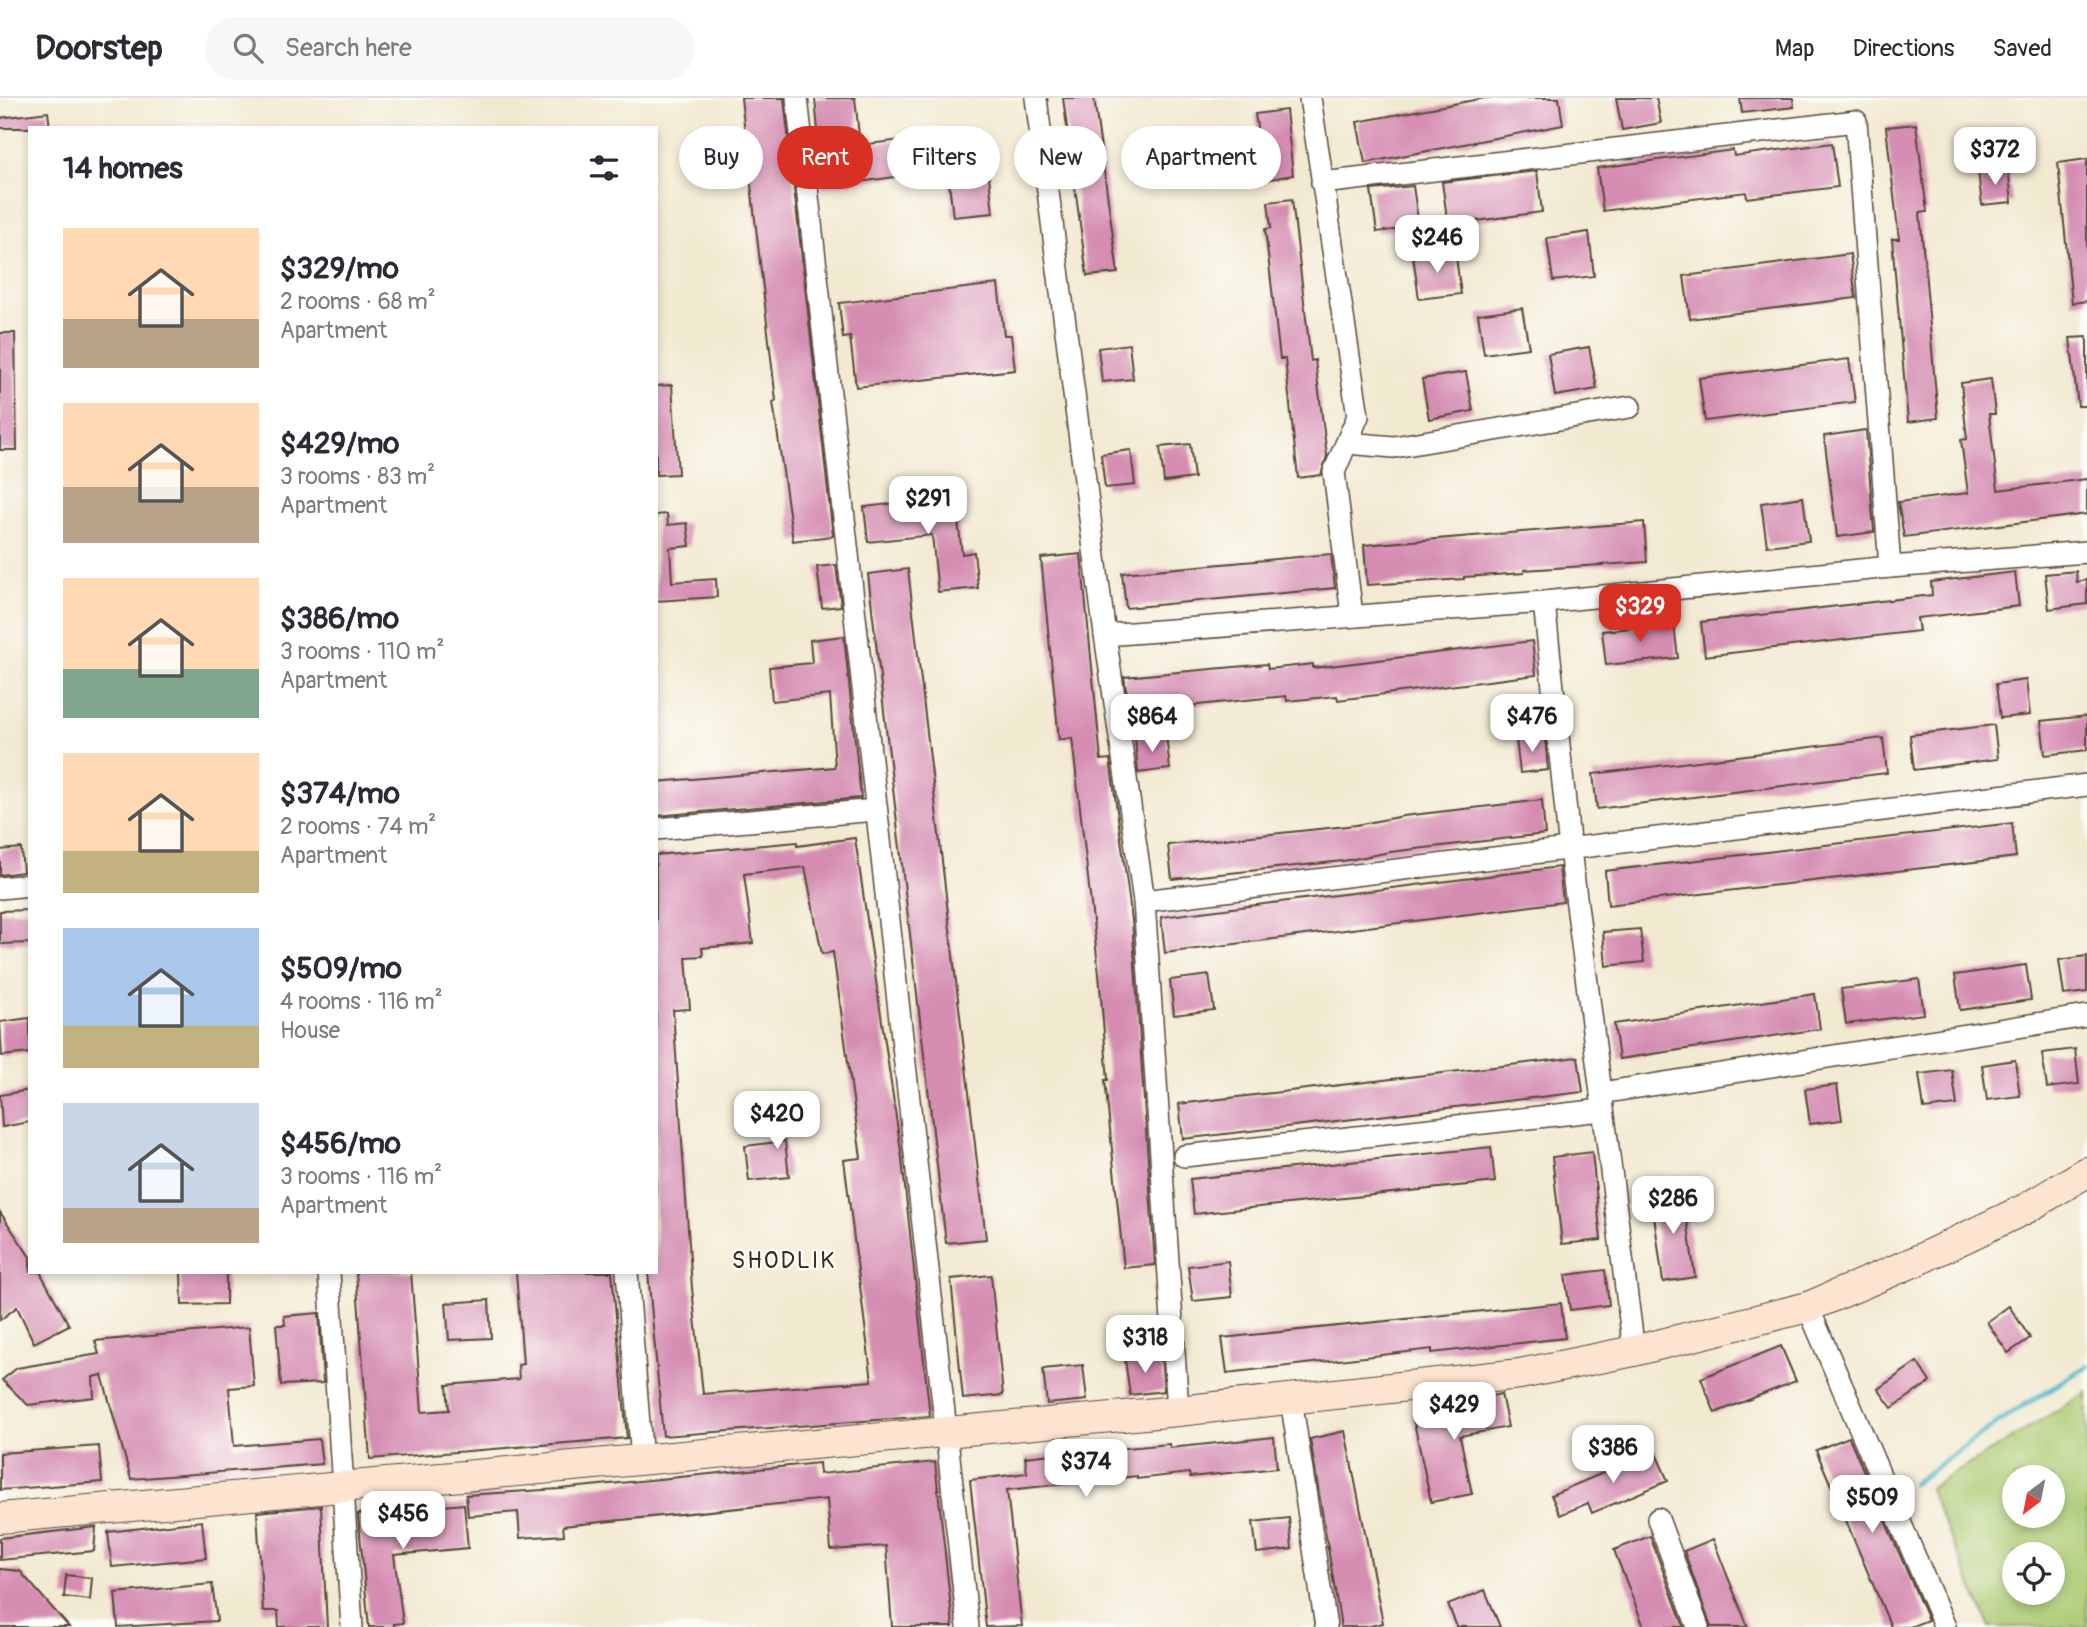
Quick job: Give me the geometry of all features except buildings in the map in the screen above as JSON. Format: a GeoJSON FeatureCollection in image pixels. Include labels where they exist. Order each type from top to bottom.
{"type":"FeatureCollection","features":[{"type":"Feature","properties":{"kind":"main road"},"geometry":{"type":"LineString","coordinates":[[0,1518],[946,1433],[1520,1374],[1634,1351],[1808,1307],[1916,1261],[2002,1220],[2087,1172]]}},
{"type":"Feature","properties":{"kind":"street"},"geometry":{"type":"LineString","coordinates":[[797,98],[968,1627]]}},
{"type":"Feature","properties":{"kind":"street"},"geometry":{"type":"LineString","coordinates":[[1036,98],[1105,635],[1144,901],[1178,1411]]}},
{"type":"Feature","properties":{"kind":"street"},"geometry":{"type":"LineString","coordinates":[[1310,98],[1358,416],[1334,472],[1352,615]]}},
{"type":"Feature","properties":{"kind":"street"},"geometry":{"type":"LineString","coordinates":[[1322,183],[1856,121],[1890,567]]}},
{"type":"Feature","properties":{"kind":"street"},"geometry":{"type":"LineString","coordinates":[[1347,443],[1394,447],[1630,407]]}},
{"type":"Feature","properties":{"kind":"street"},"geometry":{"type":"LineString","coordinates":[[1105,635],[1544,602],[1890,567],[2087,552]]}},
{"type":"Feature","properties":{"kind":"street"},"geometry":{"type":"LineString","coordinates":[[1544,602],[1570,850],[1634,1351]]}},
{"type":"Feature","properties":{"kind":"street"},"geometry":{"type":"LineString","coordinates":[[1144,901],[2087,785]]}},
{"type":"Feature","properties":{"kind":"street"},"geometry":{"type":"LineString","coordinates":[[658,829],[876,810]]}},
{"type":"Feature","properties":{"kind":"street"},"geometry":{"type":"LineString","coordinates":[[0,888],[28,886]]}},
{"type":"Feature","properties":{"kind":"street"},"geometry":{"type":"LineString","coordinates":[[1184,1156],[1602,1102],[2087,1016]]}},
{"type":"Feature","properties":{"kind":"street"},"geometry":{"type":"LineString","coordinates":[[329,1274],[352,1627]]}},
{"type":"Feature","properties":{"kind":"street"},"geometry":{"type":"LineString","coordinates":[[627,1274],[642,1461]]}},
{"type":"Feature","properties":{"kind":"street"},"geometry":{"type":"LineString","coordinates":[[1808,1307],[1945,1627]]}},
{"type":"Feature","properties":{"kind":"street"},"geometry":{"type":"LineString","coordinates":[[1291,1399],[1326,1627]]}},
{"type":"Feature","properties":{"kind":"street"},"geometry":{"type":"LineString","coordinates":[[1658,1520],[1698,1627]]}},
{"type":"Feature","properties":{"kind":"green space"},"geometry":{"type":"Polygon","coordinates":[[[2087,1392],[2087,1627],[1990,1627],[1929,1489],[2087,1392]]]}},
{"type":"Feature","properties":{"kind":"waterway"},"geometry":{"type":"LineString","coordinates":[[1912,1484],[2007,1416],[2087,1366]]}},
{"type":"Feature","properties":{"kind":"district","name":"SHODLIK"},"geometry":{"type":"Point","coordinates":[784,1260]}}]}
